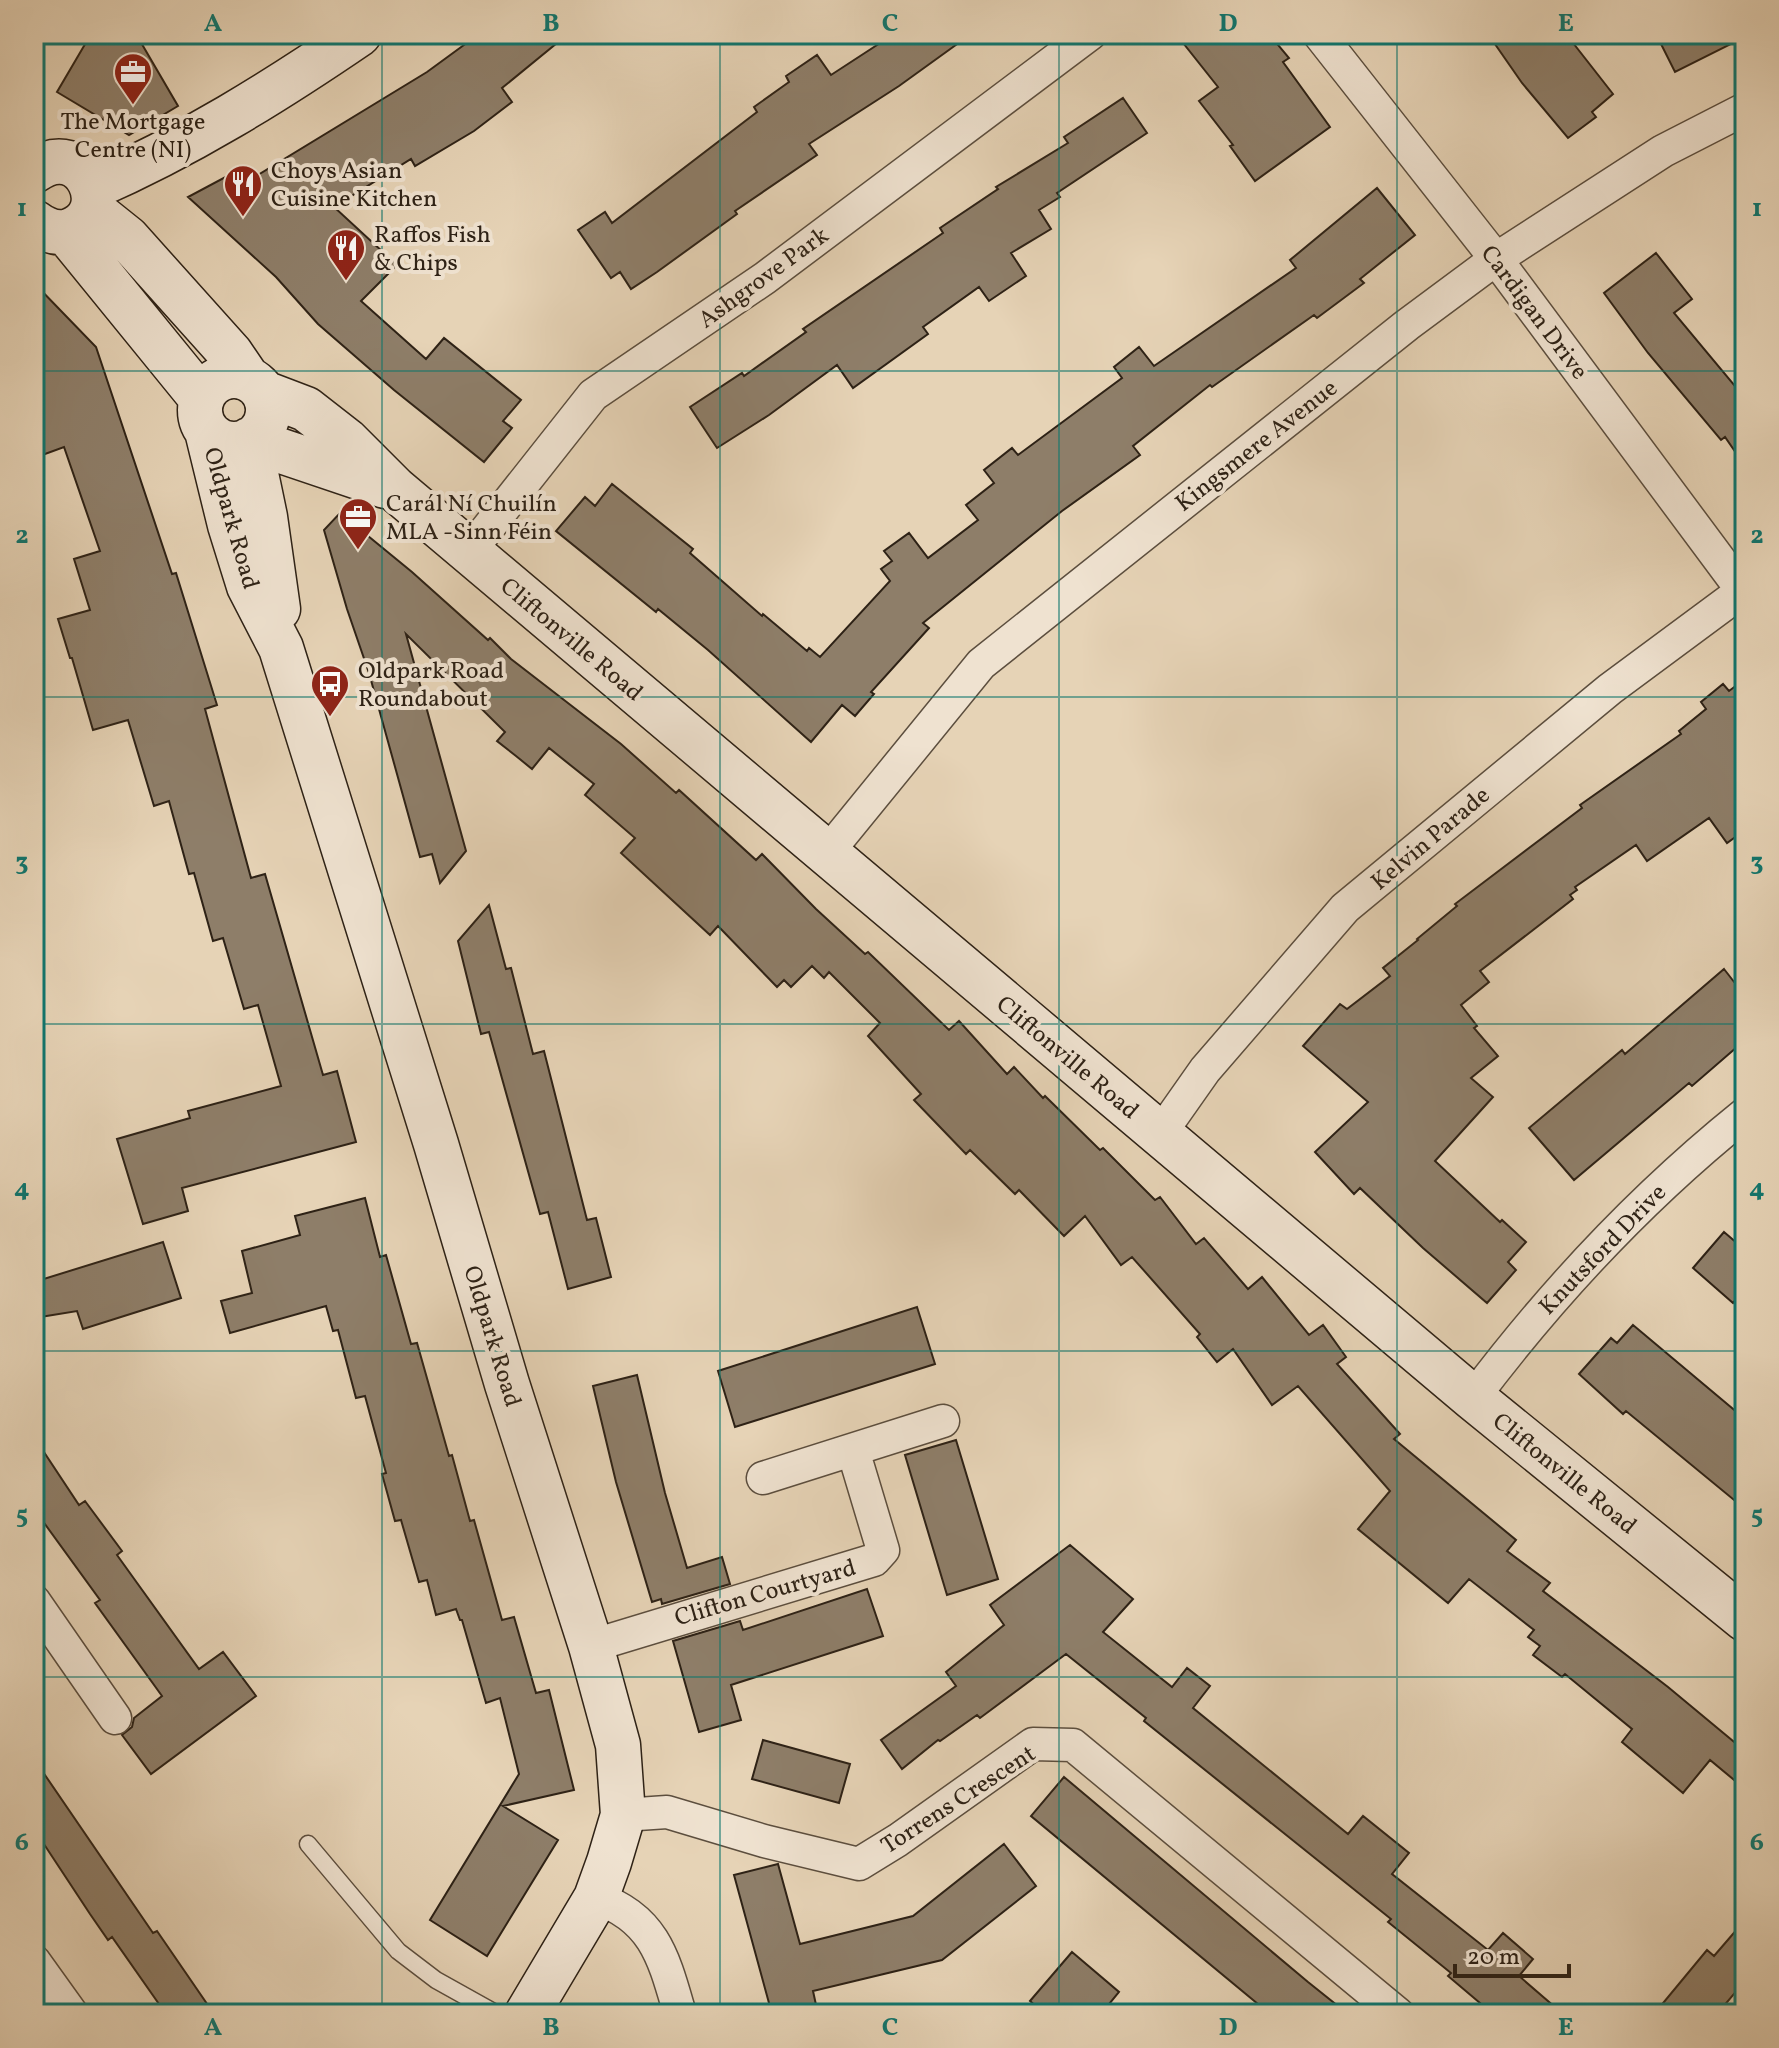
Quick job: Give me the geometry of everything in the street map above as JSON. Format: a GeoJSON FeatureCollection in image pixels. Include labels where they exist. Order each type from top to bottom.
{"type":"FeatureCollection","features":[{"type":"Feature","properties":{"kind":"main road"},"geometry":{"type":"LineString","coordinates":[[71,213],[140,166],[218,125],[359,34]]}},
{"type":"Feature","properties":{"kind":"main road"},"geometry":{"type":"LineString","coordinates":[[42,160],[79,168],[71,213]]}},
{"type":"Feature","properties":{"kind":"main road"},"geometry":{"type":"LineString","coordinates":[[71,213],[127,238],[256,386],[268,414],[265,424],[249,440],[227,443],[216,439],[205,415],[207,388],[216,381],[237,376],[256,386]]}},
{"type":"Feature","properties":{"kind":"main road","name":"Oldpark Road"},"geometry":{"type":"LineString","coordinates":[[71,213],[205,415],[226,511],[249,586],[281,648],[436,1144],[507,1384],[591,1646],[618,1745],[623,1815],[596,1898],[527,2014]]}},
{"type":"Feature","properties":{"kind":"main road","name":"Cliftonville Road"},"geometry":{"type":"LineString","coordinates":[[256,386],[306,409],[347,441],[395,489],[469,552],[1473,1398],[1745,1619]]}},
{"type":"Feature","properties":{"kind":"main road","name":"Oldpark Road"},"geometry":{"type":"LineString","coordinates":[[249,440],[276,585],[281,648]]}},
{"type":"Feature","properties":{"kind":"main road","name":"Cliftonville Road"},"geometry":{"type":"LineString","coordinates":[[249,440],[395,489]]}},
{"type":"Feature","properties":{"kind":"street","name":"Ashgrove Park"},"geometry":{"type":"LineString","coordinates":[[469,552],[593,395],[765,278],[1090,34]]}},
{"type":"Feature","properties":{"kind":"street","name":"Cardigan Drive"},"geometry":{"type":"LineString","coordinates":[[1319,34],[1496,259],[1744,591]]}},
{"type":"Feature","properties":{"kind":"street","name":"Kingsmere Avenue"},"geometry":{"type":"LineString","coordinates":[[827,853],[981,664],[1395,335],[1496,259],[1663,151],[1745,109]]}},
{"type":"Feature","properties":{"kind":"street","name":"Kelvin Parade"},"geometry":{"type":"LineString","coordinates":[[1160,1134],[1205,1070],[1345,908],[1610,689],[1744,591]]}},
{"type":"Feature","properties":{"kind":"street","name":"Knutsford Drive"},"geometry":{"type":"LineString","coordinates":[[1473,1398],[1544,1306],[1686,1161],[1745,1114]]}},
{"type":"Feature","properties":{"kind":"street"},"geometry":{"type":"LineString","coordinates":[[763,1478],[943,1421]]}},
{"type":"Feature","properties":{"kind":"street","name":"Clifton Courtyard"},"geometry":{"type":"LineString","coordinates":[[591,1646],[874,1560],[883,1550],[853,1450]]}},
{"type":"Feature","properties":{"kind":"street"},"geometry":{"type":"LineString","coordinates":[[34,1601],[115,1718]]}},
{"type":"Feature","properties":{"kind":"street","name":"Torrens Crescent"},"geometry":{"type":"LineString","coordinates":[[623,1815],[667,1812],[764,1841],[859,1864],[1033,1744],[1073,1745],[1398,2014]]}},
{"type":"Feature","properties":{"kind":"street"},"geometry":{"type":"LineString","coordinates":[[596,1898],[617,1905],[650,1933],[665,1964],[680,2014]]}},
{"type":"Feature","properties":{"kind":"street"},"geometry":{"type":"LineString","coordinates":[[34,1961],[72,2014]]}},
{"type":"Feature","properties":{"kind":"lane"},"geometry":{"type":"LineString","coordinates":[[308,1844],[398,1951],[436,1980],[497,2014]]}},
{"type":"Feature","properties":{"kind":"building"},"geometry":{"type":"Polygon","coordinates":[[[91,34],[136,34],[178,106],[129,135],[57,92],[91,34]]]}},
{"type":"Feature","properties":{"kind":"building"},"geometry":{"type":"Polygon","coordinates":[[[479,34],[568,34],[502,88],[512,102],[474,131],[415,166],[411,159],[334,207],[397,265],[361,301],[426,359],[444,338],[521,400],[503,421],[512,428],[484,462],[318,324],[276,277],[188,197],[233,173],[243,184],[427,72],[479,34]]]}},
{"type":"Feature","properties":{"kind":"building"},"geometry":{"type":"Polygon","coordinates":[[[894,34],[971,34],[899,86],[809,144],[817,155],[735,211],[737,214],[657,272],[631,289],[620,272],[611,278],[578,230],[605,212],[612,223],[757,112],[754,107],[789,82],[786,76],[817,55],[831,75],[894,34]]]}},
{"type":"Feature","properties":{"kind":"building"},"geometry":{"type":"Polygon","coordinates":[[[1176,34],[1269,34],[1289,58],[1283,62],[1330,127],[1255,181],[1230,146],[1233,145],[1199,101],[1218,87],[1176,34]]]}},
{"type":"Feature","properties":{"kind":"building"},"geometry":{"type":"Polygon","coordinates":[[[1488,34],[1566,34],[1613,94],[1592,112],[1596,117],[1568,138],[1522,83],[1488,34]]]}},
{"type":"Feature","properties":{"kind":"building"},"geometry":{"type":"Polygon","coordinates":[[[1656,34],[1745,34],[1745,37],[1675,72],[1656,34]]]}},
{"type":"Feature","properties":{"kind":"building"},"geometry":{"type":"Polygon","coordinates":[[[1123,98],[1147,133],[1057,193],[1060,197],[1039,210],[1051,229],[1011,253],[1026,276],[989,301],[979,287],[923,327],[928,334],[853,388],[837,365],[769,415],[717,448],[690,407],[742,373],[744,376],[806,332],[803,329],[943,233],[940,228],[998,189],[996,187],[1068,143],[1064,137],[1123,98]]]}},
{"type":"Feature","properties":{"kind":"building"},"geometry":{"type":"Polygon","coordinates":[[[1377,188],[1415,235],[1360,279],[1364,283],[1317,318],[1314,315],[1212,387],[1210,385],[1133,446],[1140,455],[1062,511],[923,623],[929,628],[871,692],[874,694],[855,716],[842,705],[811,742],[708,650],[556,531],[585,497],[595,506],[612,484],[693,549],[690,553],[762,616],[807,651],[809,648],[820,657],[890,581],[881,569],[892,561],[884,551],[909,533],[928,558],[978,520],[966,505],[994,483],[984,470],[1012,448],[1018,455],[1122,378],[1114,367],[1139,347],[1154,366],[1296,268],[1290,260],[1377,188]]]}},
{"type":"Feature","properties":{"kind":"building"},"geometry":{"type":"Polygon","coordinates":[[[1656,253],[1692,299],[1674,313],[1745,398],[1745,466],[1725,437],[1721,440],[1648,353],[1604,293],[1656,253]]]}},
{"type":"Feature","properties":{"kind":"building"},"geometry":{"type":"Polygon","coordinates":[[[34,283],[96,347],[172,574],[176,573],[217,705],[205,709],[251,878],[265,874],[323,1075],[337,1071],[356,1142],[182,1188],[188,1211],[143,1224],[117,1139],[190,1118],[188,1111],[281,1086],[258,1005],[244,1009],[223,938],[213,941],[194,873],[189,874],[169,801],[154,806],[128,720],[93,730],[58,619],[90,610],[74,559],[100,551],[64,447],[34,458],[34,283]]]}},
{"type":"Feature","properties":{"kind":"building"},"geometry":{"type":"Polygon","coordinates":[[[340,513],[511,659],[621,744],[676,793],[679,790],[756,860],[762,854],[816,909],[865,954],[868,952],[949,1030],[959,1021],[1007,1074],[1014,1067],[1043,1098],[1045,1096],[1100,1150],[1103,1148],[1155,1200],[1160,1197],[1196,1244],[1204,1238],[1248,1289],[1262,1277],[1309,1335],[1323,1325],[1346,1357],[1337,1364],[1400,1434],[1394,1439],[1516,1540],[1507,1551],[1550,1583],[1543,1591],[1745,1751],[1745,1789],[1710,1760],[1683,1793],[1622,1742],[1632,1729],[1565,1674],[1562,1677],[1533,1655],[1540,1646],[1528,1637],[1534,1630],[1469,1579],[1448,1603],[1358,1529],[1390,1491],[1298,1386],[1272,1405],[1233,1349],[1217,1362],[1197,1337],[1200,1334],[1132,1257],[1121,1265],[1085,1216],[1064,1236],[1019,1190],[1015,1194],[970,1150],[966,1154],[914,1100],[921,1094],[868,1036],[880,1023],[829,972],[824,978],[812,966],[791,987],[784,980],[777,987],[718,926],[710,935],[621,853],[635,838],[585,795],[594,784],[549,748],[532,769],[497,741],[505,732],[406,634],[466,851],[440,883],[432,854],[420,857],[369,673],[324,530],[340,513]]]}},
{"type":"Feature","properties":{"kind":"building"},"geometry":{"type":"Polygon","coordinates":[[[1745,679],[1745,830],[1727,843],[1709,818],[1647,861],[1636,845],[1575,887],[1577,890],[1570,895],[1573,899],[1480,971],[1489,982],[1461,1005],[1477,1026],[1474,1028],[1498,1056],[1471,1078],[1493,1097],[1435,1161],[1526,1242],[1508,1262],[1516,1270],[1487,1303],[1360,1188],[1354,1194],[1315,1152],[1368,1102],[1303,1046],[1340,1004],[1347,1009],[1390,976],[1383,968],[1457,906],[1455,904],[1582,808],[1580,805],[1681,734],[1679,731],[1706,709],[1701,702],[1723,684],[1729,691],[1745,679]]]}},
{"type":"Feature","properties":{"kind":"building"},"geometry":{"type":"Polygon","coordinates":[[[489,905],[506,969],[511,968],[533,1054],[544,1051],[587,1220],[596,1218],[611,1277],[568,1289],[548,1212],[540,1214],[489,1032],[481,1034],[458,941],[489,905]]]}},
{"type":"Feature","properties":{"kind":"building"},"geometry":{"type":"Polygon","coordinates":[[[1724,969],[1745,996],[1745,1040],[1574,1180],[1529,1128],[1622,1050],[1625,1054],[1724,969]]]}},
{"type":"Feature","properties":{"kind":"building"},"geometry":{"type":"Polygon","coordinates":[[[365,1198],[380,1257],[386,1255],[411,1344],[417,1343],[449,1456],[452,1455],[470,1521],[474,1520],[502,1620],[514,1617],[536,1693],[549,1690],[574,1790],[503,1806],[558,1840],[487,1956],[430,1920],[519,1774],[500,1698],[486,1703],[456,1609],[436,1615],[427,1580],[419,1582],[401,1520],[395,1521],[382,1474],[386,1473],[365,1396],[356,1398],[338,1330],[333,1331],[326,1306],[230,1333],[221,1301],[252,1293],[242,1251],[300,1235],[295,1216],[365,1198]]]}},
{"type":"Feature","properties":{"kind":"building"},"geometry":{"type":"Polygon","coordinates":[[[1724,1232],[1745,1250],[1745,1287],[1733,1303],[1693,1268],[1724,1232]]]}},
{"type":"Feature","properties":{"kind":"building"},"geometry":{"type":"Polygon","coordinates":[[[163,1242],[181,1298],[83,1329],[77,1311],[34,1318],[34,1282],[163,1242]]]}},
{"type":"Feature","properties":{"kind":"building"},"geometry":{"type":"Polygon","coordinates":[[[917,1307],[935,1364],[735,1427],[718,1371],[917,1307]]]}},
{"type":"Feature","properties":{"kind":"building"},"geometry":{"type":"Polygon","coordinates":[[[1633,1325],[1745,1419],[1745,1509],[1626,1411],[1623,1414],[1579,1374],[1611,1338],[1617,1343],[1633,1325]]]}},
{"type":"Feature","properties":{"kind":"building"},"geometry":{"type":"Polygon","coordinates":[[[637,1375],[665,1493],[687,1568],[722,1557],[730,1584],[662,1604],[661,1599],[652,1602],[616,1482],[593,1386],[637,1375]]]}},
{"type":"Feature","properties":{"kind":"building"},"geometry":{"type":"Polygon","coordinates":[[[34,1437],[79,1505],[85,1501],[122,1551],[117,1555],[199,1669],[223,1652],[256,1696],[151,1774],[122,1735],[132,1727],[134,1718],[162,1696],[95,1603],[100,1600],[34,1509],[34,1437]]]}},
{"type":"Feature","properties":{"kind":"building"},"geometry":{"type":"Polygon","coordinates":[[[956,1440],[998,1579],[947,1595],[905,1455],[956,1440]]]}},
{"type":"Feature","properties":{"kind":"building"},"geometry":{"type":"Polygon","coordinates":[[[1070,1545],[1133,1599],[1103,1632],[1172,1687],[1187,1668],[1210,1686],[1193,1708],[1348,1834],[1363,1816],[1409,1853],[1392,1874],[1488,1950],[1503,1933],[1533,1959],[1519,1976],[1563,2014],[1493,2014],[1448,1976],[1451,1973],[1388,1922],[1391,1919],[1144,1721],[1146,1718],[1066,1654],[980,1718],[977,1715],[938,1740],[902,1769],[881,1740],[956,1686],[946,1672],[1004,1625],[990,1605],[1070,1545]]]}},
{"type":"Feature","properties":{"kind":"building"},"geometry":{"type":"Polygon","coordinates":[[[867,1589],[883,1636],[731,1685],[741,1720],[699,1732],[673,1641],[740,1621],[743,1630],[867,1589]]]}},
{"type":"Feature","properties":{"kind":"building"},"geometry":{"type":"Polygon","coordinates":[[[763,1740],[850,1764],[839,1803],[752,1779],[763,1740]]]}},
{"type":"Feature","properties":{"kind":"building"},"geometry":{"type":"Polygon","coordinates":[[[34,1759],[153,1933],[157,1931],[214,2014],[166,2014],[112,1937],[108,1940],[34,1829],[34,1759]]]}},
{"type":"Feature","properties":{"kind":"building"},"geometry":{"type":"Polygon","coordinates":[[[1064,1777],[1348,2014],[1270,2014],[1031,1816],[1064,1777]]]}},
{"type":"Feature","properties":{"kind":"building"},"geometry":{"type":"Polygon","coordinates":[[[1004,1844],[1036,1886],[942,1960],[813,1991],[818,2014],[772,2014],[734,1875],[778,1864],[800,1944],[913,1916],[1004,1844]]]}},
{"type":"Feature","properties":{"kind":"building"},"geometry":{"type":"Polygon","coordinates":[[[1745,1920],[1745,1981],[1717,2014],[1654,2014],[1707,1950],[1714,1956],[1745,1920]]]}},
{"type":"Feature","properties":{"kind":"building"},"geometry":{"type":"Polygon","coordinates":[[[1072,1952],[1119,1992],[1101,2014],[1045,2014],[1030,2001],[1072,1952]]]}},
{"type":"Feature","properties":{"kind":"place","name":"The Mortgage Centre (NI)"},"geometry":{"type":"Point","coordinates":[133,106]}},
{"type":"Feature","properties":{"kind":"place","name":"Choys Asian Cuisine Kitchen"},"geometry":{"type":"Point","coordinates":[243,218]}},
{"type":"Feature","properties":{"kind":"place","name":"Raffos Fish & Chips"},"geometry":{"type":"Point","coordinates":[346,282]}},
{"type":"Feature","properties":{"kind":"place","name":"Carál Ní Chuilín MLA -Sinn Féin"},"geometry":{"type":"Point","coordinates":[358,551]}},
{"type":"Feature","properties":{"kind":"place","name":"Oldpark Road Roundabout"},"geometry":{"type":"Point","coordinates":[330,718]}}]}
